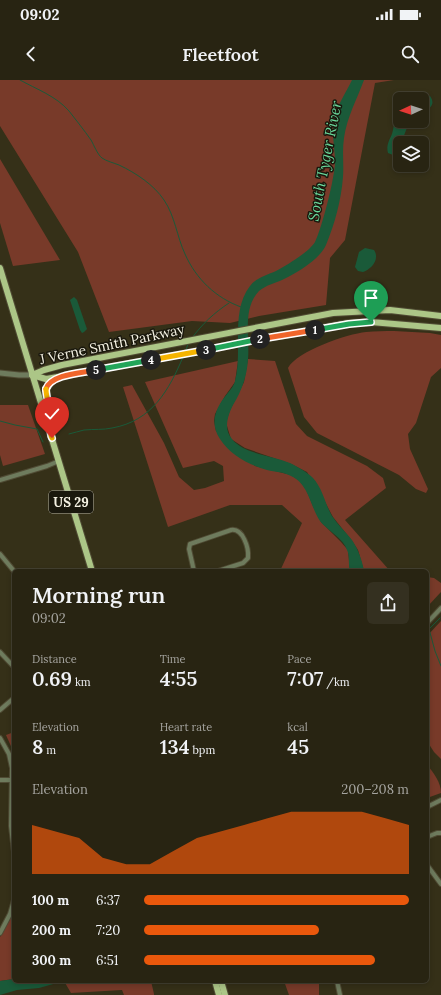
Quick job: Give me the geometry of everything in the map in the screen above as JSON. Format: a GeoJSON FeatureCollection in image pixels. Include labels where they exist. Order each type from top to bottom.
{"type":"FeatureCollection","features":[{"type":"Feature","properties":{"kind":"main road","name":"US 29"},"geometry":{"type":"LineString","coordinates":[[0,268],[91,569]]}},
{"type":"Feature","properties":{"kind":"main road","name":"J Verne Smith Parkway"},"geometry":{"type":"LineString","coordinates":[[32,375],[62,365],[333,313],[390,310],[441,316]]}},
{"type":"Feature","properties":{"kind":"main road","name":"J Verne Smith Parkway"},"geometry":{"type":"LineString","coordinates":[[32,375],[46,379],[349,324],[371,322],[441,328]]}},
{"type":"Feature","properties":{"kind":"main road"},"geometry":{"type":"LineString","coordinates":[[50,433],[52,422],[46,390],[50,383],[58,377]]}},
{"type":"Feature","properties":{"kind":"main road"},"geometry":{"type":"LineString","coordinates":[[216,983],[223,995]]}},
{"type":"Feature","properties":{"kind":"main road"},"geometry":{"type":"LineString","coordinates":[[221,983],[223,995]]}},
{"type":"Feature","properties":{"kind":"street"},"geometry":{"type":"LineString","coordinates":[[0,373],[32,375]]}},
{"type":"Feature","properties":{"kind":"street"},"geometry":{"type":"LineString","coordinates":[[0,480],[59,461]]}},
{"type":"Feature","properties":{"kind":"street"},"geometry":{"type":"LineString","coordinates":[[194,569],[189,549],[190,544],[231,530],[236,530],[240,533],[245,544],[248,558],[243,563],[224,569]]}},
{"type":"Feature","properties":{"kind":"street"},"geometry":{"type":"LineString","coordinates":[[0,554],[12,569]]}},
{"type":"Feature","properties":{"kind":"street"},"geometry":{"type":"LineString","coordinates":[[429,621],[441,608]]}},
{"type":"Feature","properties":{"kind":"street"},"geometry":{"type":"LineString","coordinates":[[0,652],[12,665]]}},
{"type":"Feature","properties":{"kind":"street"},"geometry":{"type":"LineString","coordinates":[[0,710],[12,700]]}},
{"type":"Feature","properties":{"kind":"street"},"geometry":{"type":"LineString","coordinates":[[0,738],[9,754],[12,768],[12,835]]}},
{"type":"Feature","properties":{"kind":"street"},"geometry":{"type":"LineString","coordinates":[[0,780],[12,780]]}},
{"type":"Feature","properties":{"kind":"street"},"geometry":{"type":"LineString","coordinates":[[429,806],[441,800]]}},
{"type":"Feature","properties":{"kind":"street"},"geometry":{"type":"LineString","coordinates":[[429,836],[441,833]]}},
{"type":"Feature","properties":{"kind":"street"},"geometry":{"type":"LineString","coordinates":[[429,868],[441,884]]}},
{"type":"Feature","properties":{"kind":"street"},"geometry":{"type":"LineString","coordinates":[[0,933],[12,907]]}},
{"type":"Feature","properties":{"kind":"street"},"geometry":{"type":"LineString","coordinates":[[337,983],[340,995]]}},
{"type":"Feature","properties":{"kind":"shaded area"},"geometry":{"type":"Polygon","coordinates":[[[0,80],[394,80],[375,83],[345,240],[330,258],[326,305],[259,316],[230,323],[192,321],[109,332],[78,252],[0,126],[0,80]]]}},
{"type":"Feature","properties":{"kind":"shaded area"},"geometry":{"type":"Polygon","coordinates":[[[352,80],[364,80],[345,130],[341,195],[335,220],[326,245],[319,255],[308,265],[284,279],[262,289],[254,298],[250,306],[248,324],[248,359],[245,377],[239,394],[229,413],[227,426],[229,435],[243,448],[290,463],[313,478],[319,487],[332,516],[354,543],[360,555],[364,569],[350,569],[348,552],[345,546],[339,538],[320,521],[302,484],[288,475],[260,468],[240,459],[224,445],[217,433],[214,421],[220,404],[235,381],[238,358],[240,308],[244,296],[255,281],[276,271],[308,250],[315,242],[318,235],[333,179],[335,157],[333,129],[335,114],[352,80]]]}},
{"type":"Feature","properties":{"kind":"shaded area"},"geometry":{"type":"Polygon","coordinates":[[[429,96],[432,99],[429,109],[429,96]]]}},
{"type":"Feature","properties":{"kind":"shaded area"},"geometry":{"type":"Polygon","coordinates":[[[393,128],[407,128],[404,136],[393,136],[393,155],[388,153],[387,150],[393,128]]]}},
{"type":"Feature","properties":{"kind":"shaded area"},"geometry":{"type":"Polygon","coordinates":[[[0,159],[60,260],[13,266],[0,223],[0,159]]]}},
{"type":"Feature","properties":{"kind":"shaded area"},"geometry":{"type":"Polygon","coordinates":[[[365,248],[374,250],[376,253],[376,260],[369,269],[363,272],[358,271],[355,267],[359,252],[365,248]]]}},
{"type":"Feature","properties":{"kind":"shaded area"},"geometry":{"type":"Polygon","coordinates":[[[74,297],[77,300],[87,329],[82,333],[70,300],[74,297]]]}},
{"type":"Feature","properties":{"kind":"shaded area"},"geometry":{"type":"Polygon","coordinates":[[[394,331],[441,335],[441,368],[431,377],[416,423],[408,434],[410,449],[428,489],[426,493],[416,489],[399,475],[317,433],[304,417],[288,368],[301,355],[323,344],[358,333],[394,331]]]}},
{"type":"Feature","properties":{"kind":"shaded area"},"geometry":{"type":"Polygon","coordinates":[[[248,359],[275,361],[296,424],[307,436],[367,466],[383,478],[386,488],[345,520],[388,569],[363,569],[358,550],[333,517],[307,472],[291,464],[245,448],[231,439],[227,426],[227,419],[244,382],[248,359]]]}},
{"type":"Feature","properties":{"kind":"shaded area"},"geometry":{"type":"Polygon","coordinates":[[[238,361],[235,382],[215,414],[214,421],[216,431],[255,466],[291,475],[300,481],[306,489],[321,522],[348,550],[350,569],[281,569],[302,523],[282,505],[230,505],[168,527],[123,387],[132,385],[164,443],[179,477],[194,490],[205,488],[224,481],[223,466],[214,461],[183,468],[145,382],[238,361]]]}},
{"type":"Feature","properties":{"kind":"shaded area"},"geometry":{"type":"Polygon","coordinates":[[[0,405],[28,405],[45,454],[3,466],[0,455],[0,405]]]}},
{"type":"Feature","properties":{"kind":"shaded area"},"geometry":{"type":"Polygon","coordinates":[[[429,577],[434,578],[441,583],[441,592],[429,605],[429,577]]]}},
{"type":"Feature","properties":{"kind":"shaded area"},"geometry":{"type":"Polygon","coordinates":[[[441,621],[441,759],[429,744],[429,634],[441,621]]]}},
{"type":"Feature","properties":{"kind":"shaded area"},"geometry":{"type":"Polygon","coordinates":[[[12,733],[12,748],[6,735],[12,733]]]}},
{"type":"Feature","properties":{"kind":"shaded area"},"geometry":{"type":"Polygon","coordinates":[[[429,767],[437,778],[441,793],[429,797],[429,767]]]}},
{"type":"Feature","properties":{"kind":"shaded area"},"geometry":{"type":"Polygon","coordinates":[[[12,915],[12,979],[0,981],[0,937],[12,915]]]}},
{"type":"Feature","properties":{"kind":"shaded area"},"geometry":{"type":"Polygon","coordinates":[[[12,979],[12,983],[57,983],[39,988],[17,990],[0,995],[0,981],[12,979]]]}},
{"type":"Feature","properties":{"kind":"shaded area"},"geometry":{"type":"Polygon","coordinates":[[[65,983],[151,983],[154,995],[124,995],[122,990],[71,993],[65,983]]]}},
{"type":"Feature","properties":{"kind":"shaded area"},"geometry":{"type":"Polygon","coordinates":[[[285,983],[319,983],[319,995],[289,995],[285,983]]]}},
{"type":"Feature","properties":{"kind":"waterway"},"geometry":{"type":"LineString","coordinates":[[20,80],[46,93],[64,106],[91,140],[102,158],[132,172],[155,189],[168,206],[182,247],[195,272],[215,293],[241,307]]}},
{"type":"Feature","properties":{"kind":"waterway"},"geometry":{"type":"LineString","coordinates":[[192,338],[209,319],[229,303]]}},
{"type":"Feature","properties":{"kind":"waterway"},"geometry":{"type":"LineString","coordinates":[[186,350],[188,344]]}},
{"type":"Feature","properties":{"kind":"waterway"},"geometry":{"type":"LineString","coordinates":[[69,434],[84,430],[112,428],[138,419],[148,411],[165,392],[183,357]]}},
{"type":"Feature","properties":{"kind":"waterway"},"geometry":{"type":"LineString","coordinates":[[0,421],[37,429],[43,442]]}},
{"type":"Feature","properties":{"kind":"waterway"},"geometry":{"type":"LineString","coordinates":[[429,629],[440,618]]}},
{"type":"Feature","properties":{"kind":"waterway"},"geometry":{"type":"LineString","coordinates":[[429,629],[441,666]]}},
{"type":"Feature","properties":{"kind":"route"},"geometry":{"type":"LineString","coordinates":[[52,438],[50,433],[52,422],[51,414],[46,390],[47,386],[58,377],[349,324],[371,322]]}},
{"type":"Feature","properties":{"kind":"water label","name":"South Tyger River"},"geometry":{"type":"Point","coordinates":[325,161]}}]}
